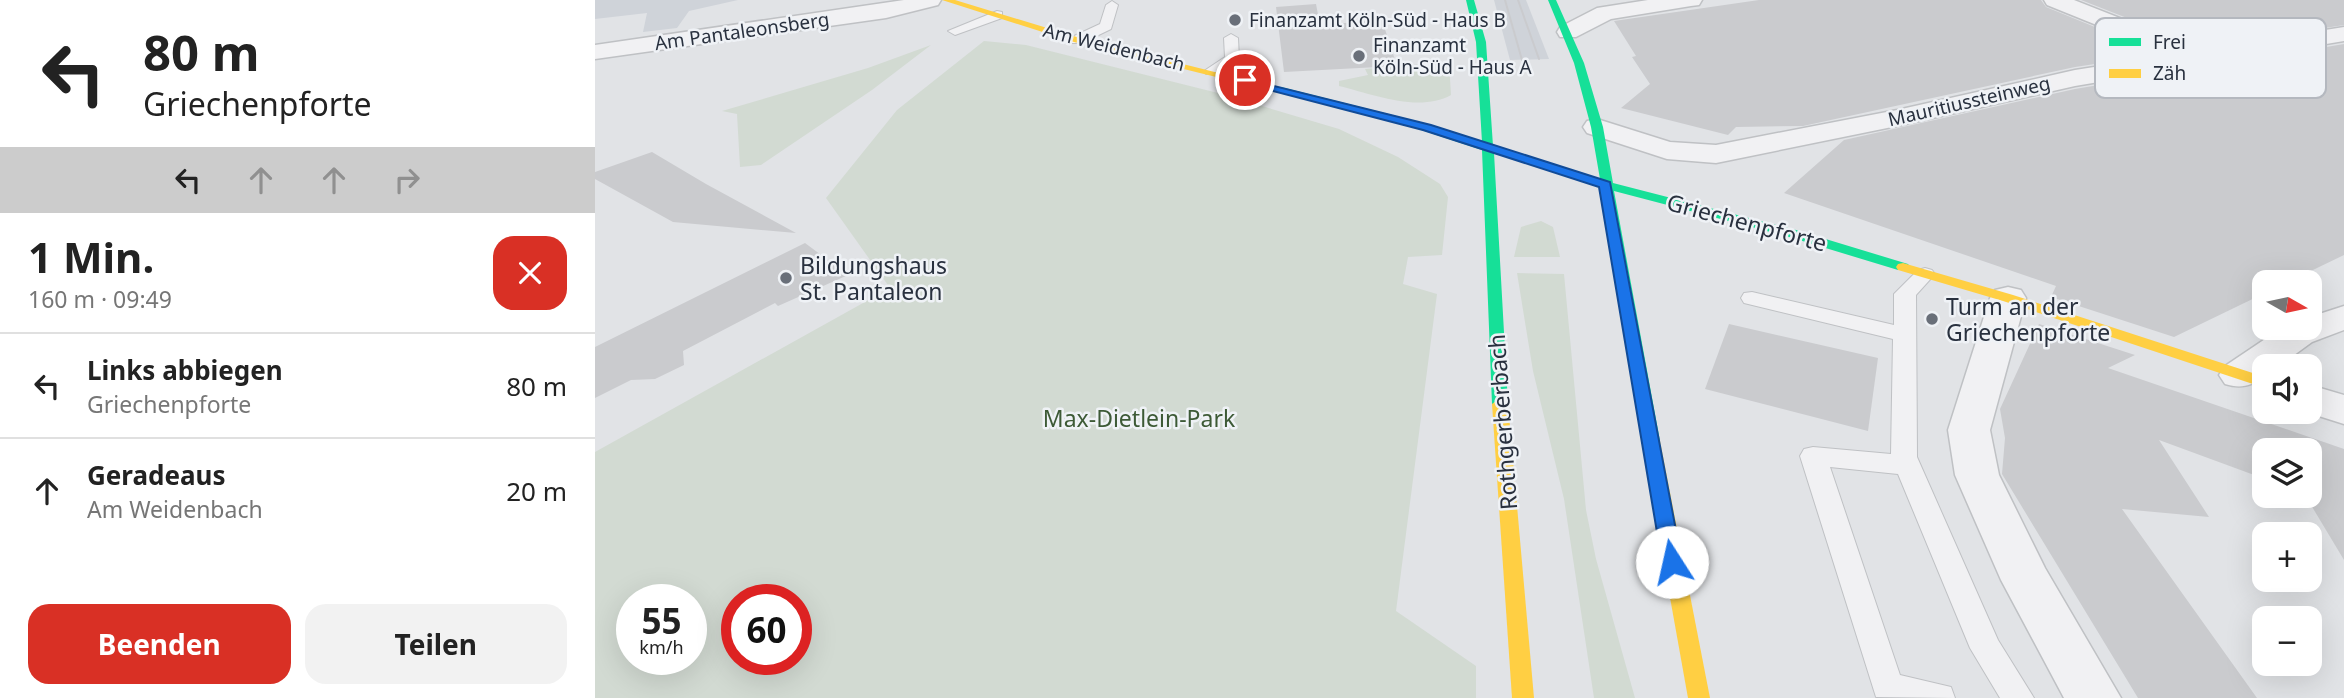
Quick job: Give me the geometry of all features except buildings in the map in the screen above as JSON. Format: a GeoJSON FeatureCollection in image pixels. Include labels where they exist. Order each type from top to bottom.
{"type":"FeatureCollection","features":[{"type":"Feature","properties":{"kind":"main road","name":"Am Weidenbach"},"geometry":{"type":"LineString","coordinates":[[946,0],[1077,40],[1211,71],[1486,146]]}},
{"type":"Feature","properties":{"kind":"main road","name":"Rothgerberbach"},"geometry":{"type":"LineString","coordinates":[[1470,0],[1481,42],[1497,369],[1523,698]]}},
{"type":"Feature","properties":{"kind":"main road"},"geometry":{"type":"LineString","coordinates":[[1552,0],[1568,32],[1597,127],[1605,185],[1699,698]]}},
{"type":"Feature","properties":{"kind":"main road","name":"Griechenpforte"},"geometry":{"type":"LineString","coordinates":[[1486,146],[1605,185],[1714,212],[2008,298],[2252,379]]}},
{"type":"Feature","properties":{"kind":"street","name":"Am Pantaleonsberg"},"geometry":{"type":"LineString","coordinates":[[595,52],[886,11],[930,0]]}},
{"type":"Feature","properties":{"kind":"street"},"geometry":{"type":"LineString","coordinates":[[1568,32],[1605,13],[1636,3],[1691,0]]}},
{"type":"Feature","properties":{"kind":"street"},"geometry":{"type":"LineString","coordinates":[[2055,0],[2100,18]]}},
{"type":"Feature","properties":{"kind":"street","name":"Mauritiussteinweg"},"geometry":{"type":"LineString","coordinates":[[2326,37],[2344,34]]}},
{"type":"Feature","properties":{"kind":"street","name":"Mauritiussteinweg"},"geometry":{"type":"LineString","coordinates":[[1597,127],[1667,150],[1716,154],[2095,74]]}},
{"type":"Feature","properties":{"kind":"street"},"geometry":{"type":"LineString","coordinates":[[2008,298],[1969,430],[1977,475],[2026,580],[2093,698]]}},
{"type":"Feature","properties":{"kind":"street"},"geometry":{"type":"LineString","coordinates":[[2278,354],[2299,334],[2344,317]]}},
{"type":"Feature","properties":{"kind":"street"},"geometry":{"type":"LineString","coordinates":[[2322,403],[2344,410]]}},
{"type":"Feature","properties":{"kind":"lane"},"geometry":{"type":"LineString","coordinates":[[1077,40],[1106,26],[1112,5]]}},
{"type":"Feature","properties":{"kind":"lane"},"geometry":{"type":"LineString","coordinates":[[955,31],[997,15]]}},
{"type":"Feature","properties":{"kind":"lane"},"geometry":{"type":"LineString","coordinates":[[1211,71],[1232,59],[1231,38]]}},
{"type":"Feature","properties":{"kind":"lane"},"geometry":{"type":"LineString","coordinates":[[1925,274],[1905,294],[1904,457],[1986,648],[2018,698]]}},
{"type":"Feature","properties":{"kind":"lane"},"geometry":{"type":"LineString","coordinates":[[1752,298],[1905,335]]}},
{"type":"Feature","properties":{"kind":"lane"},"geometry":{"type":"LineString","coordinates":[[1907,465],[1813,456],[1888,687],[1939,698]]}},
{"type":"Feature","properties":{"kind":"shaded area"},"geometry":{"type":"Polygon","coordinates":[[[595,0],[738,0],[689,11],[677,28],[643,32],[647,13],[595,19],[595,0]]]}},
{"type":"Feature","properties":{"kind":"shaded area"},"geometry":{"type":"Polygon","coordinates":[[[1494,0],[1526,0],[1549,59],[1510,60],[1494,0]]]}},
{"type":"Feature","properties":{"kind":"green space","name":"Max-Dietlein-Park"},"geometry":{"type":"Polygon","coordinates":[[[984,41],[1026,45],[1218,93],[1339,129],[1398,157],[1440,184],[1448,197],[1442,255],[1408,257],[1403,284],[1437,294],[1396,611],[1476,666],[1476,698],[595,698],[595,452],[890,288],[826,198],[897,110],[984,41]]]}},
{"type":"Feature","properties":{"kind":"green space"},"geometry":{"type":"Polygon","coordinates":[[[931,45],[872,90],[761,165],[740,167],[737,114],[722,111],[868,68],[931,45]]]}},
{"type":"Feature","properties":{"kind":"green space"},"geometry":{"type":"Polygon","coordinates":[[[1449,62],[1451,95],[1438,100],[1395,100],[1339,86],[1339,81],[1368,75],[1365,69],[1449,62]]]}},
{"type":"Feature","properties":{"kind":"green space"},"geometry":{"type":"Polygon","coordinates":[[[1541,221],[1553,227],[1560,257],[1514,257],[1521,227],[1541,221]]]}},
{"type":"Feature","properties":{"kind":"green space"},"geometry":{"type":"Polygon","coordinates":[[[1517,273],[1564,274],[1586,510],[1596,559],[1635,698],[1594,698],[1564,499],[1533,371],[1517,273]]]}},
{"type":"Feature","properties":{"kind":"tram line"},"geometry":{"type":"LineString","coordinates":[[1505,0],[1522,60]]}},
{"type":"Feature","properties":{"kind":"tram line"},"geometry":{"type":"LineString","coordinates":[[1518,0],[1539,59]]}},
{"type":"Feature","properties":{"kind":"traffic: fast"},"geometry":{"type":"LineString","coordinates":[[1470,0],[1481,42],[1484,74],[1500,404]]}},
{"type":"Feature","properties":{"kind":"traffic: fast"},"geometry":{"type":"LineString","coordinates":[[1552,0],[1579,63],[1597,127],[1651,441]]}},
{"type":"Feature","properties":{"kind":"traffic: fast"},"geometry":{"type":"LineString","coordinates":[[1281,90],[1404,121],[1605,185],[1791,233],[1903,267]]}},
{"type":"Feature","properties":{"kind":"traffic: slow"},"geometry":{"type":"LineString","coordinates":[[946,0],[1077,40],[1281,90]]}},
{"type":"Feature","properties":{"kind":"traffic: slow"},"geometry":{"type":"LineString","coordinates":[[1903,267],[2008,298],[2252,379]]}},
{"type":"Feature","properties":{"kind":"traffic: slow"},"geometry":{"type":"LineString","coordinates":[[1500,404],[1523,698]]}},
{"type":"Feature","properties":{"kind":"traffic: slow"},"geometry":{"type":"LineString","coordinates":[[1651,441],[1699,698]]}},
{"type":"Feature","properties":{"kind":"place","name":"Finanzamt Köln-Süd - Haus B"},"geometry":{"type":"Point","coordinates":[1235,20]}},
{"type":"Feature","properties":{"kind":"place","name":"Finanzamt Köln-Süd - Haus A"},"geometry":{"type":"Point","coordinates":[1359,56]}},
{"type":"Feature","properties":{"kind":"place","name":"Bildungshaus St. Pantaleon"},"geometry":{"type":"Point","coordinates":[786,278]}},
{"type":"Feature","properties":{"kind":"place","name":"Turm an der Griechenpforte"},"geometry":{"type":"Point","coordinates":[1932,319]}},
{"type":"Feature","properties":{"kind":"route"},"geometry":{"type":"LineString","coordinates":[[1245,80],[1427,128],[1605,185],[1672,562]]}}]}
